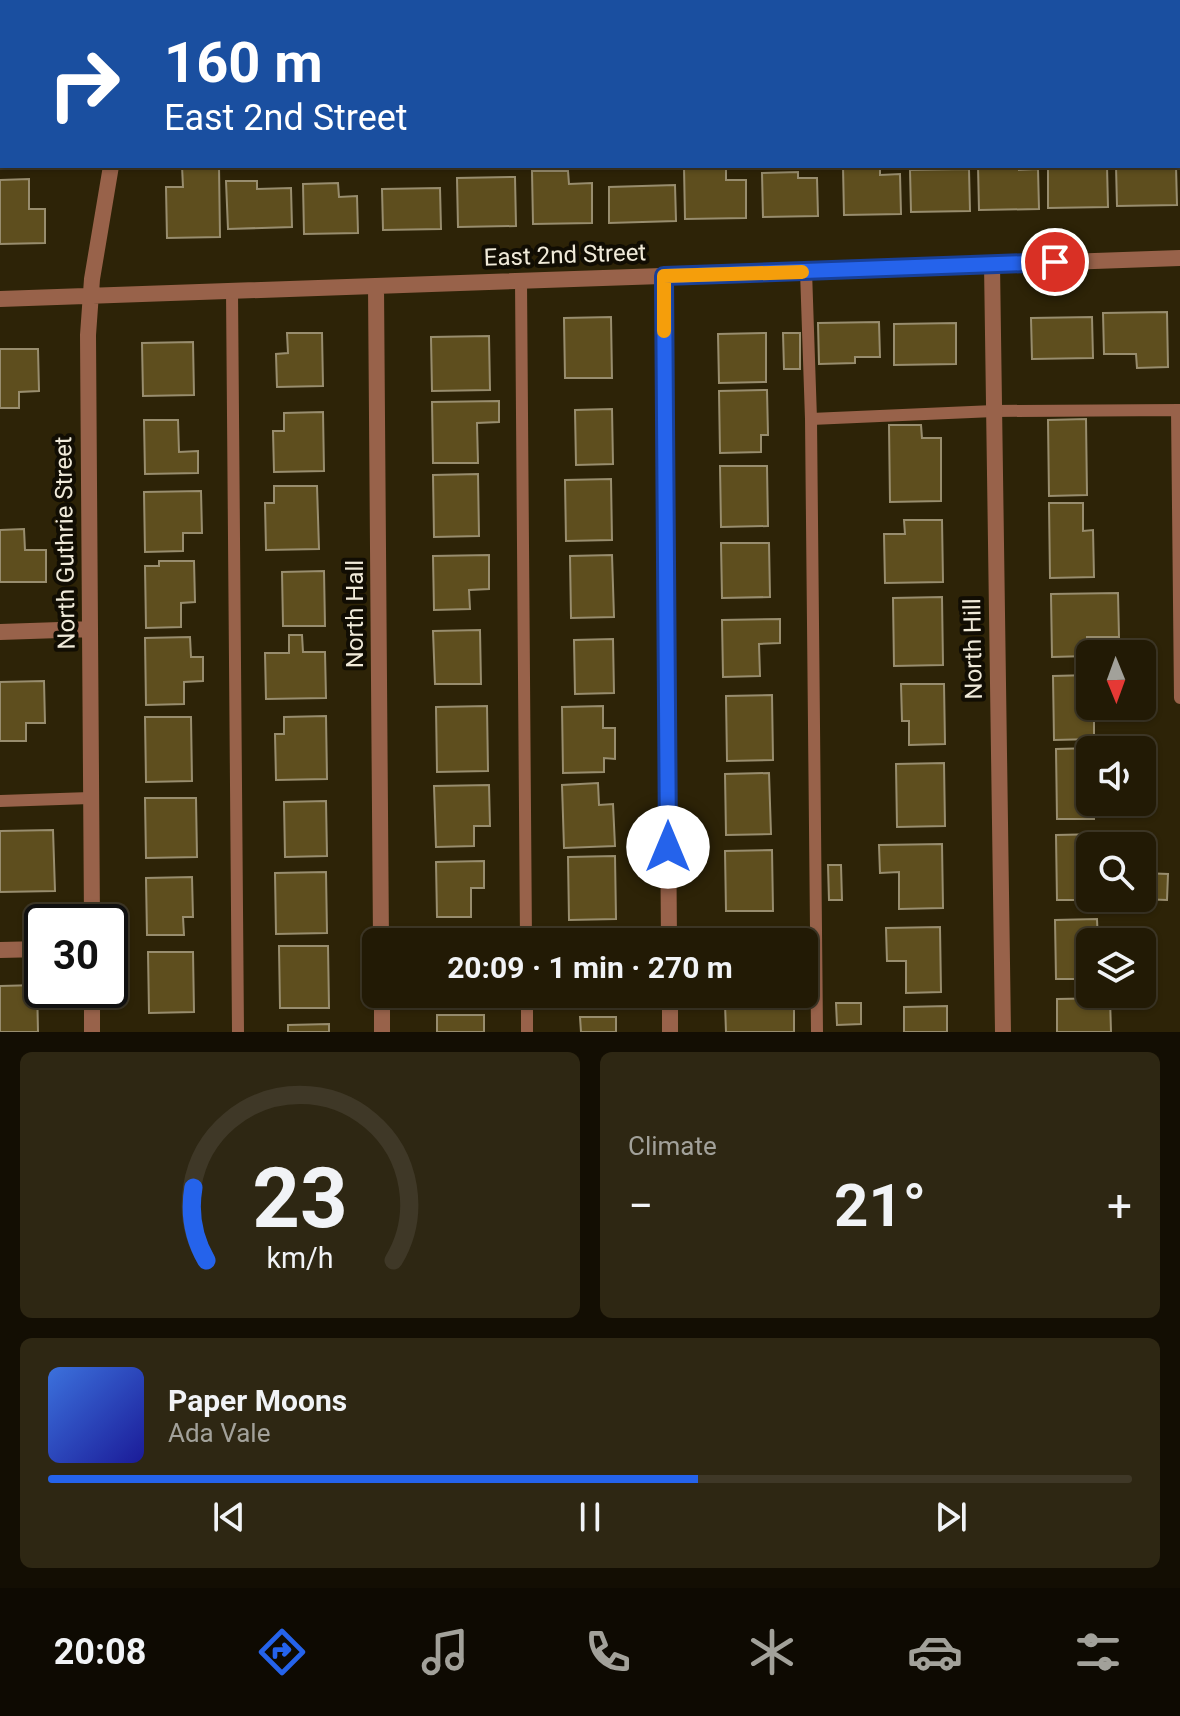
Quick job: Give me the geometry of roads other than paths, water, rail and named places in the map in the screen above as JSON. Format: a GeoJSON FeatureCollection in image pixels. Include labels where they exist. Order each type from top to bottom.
{"type":"FeatureCollection","features":[{"type":"Feature","properties":{"kind":"street","name":"North Guthrie Street"},"geometry":{"type":"LineString","coordinates":[[92,904],[87,445],[90,296],[111,168]]}},
{"type":"Feature","properties":{"kind":"street","name":"East 2nd Street"},"geometry":{"type":"LineString","coordinates":[[0,299],[1180,258]]}},
{"type":"Feature","properties":{"kind":"street","name":"North Hill"},"geometry":{"type":"LineString","coordinates":[[992,264],[1003,1032]]}},
{"type":"Feature","properties":{"kind":"street"},"geometry":{"type":"LineString","coordinates":[[664,276],[669,928]]}},
{"type":"Feature","properties":{"kind":"street","name":"North Hall"},"geometry":{"type":"LineString","coordinates":[[376,286],[381,928]]}},
{"type":"Feature","properties":{"kind":"street"},"geometry":{"type":"LineString","coordinates":[[0,632],[90,629]]}},
{"type":"Feature","properties":{"kind":"street"},"geometry":{"type":"LineString","coordinates":[[0,950],[24,949]]}},
{"type":"Feature","properties":{"kind":"street"},"geometry":{"type":"LineString","coordinates":[[92,1008],[92,1032]]}},
{"type":"Feature","properties":{"kind":"street"},"geometry":{"type":"LineString","coordinates":[[382,1008],[382,1032]]}},
{"type":"Feature","properties":{"kind":"street"},"geometry":{"type":"LineString","coordinates":[[670,1008],[670,1032]]}},
{"type":"Feature","properties":{"kind":"lane"},"geometry":{"type":"LineString","coordinates":[[806,271],[811,419],[817,1032]]}},
{"type":"Feature","properties":{"kind":"lane"},"geometry":{"type":"LineString","coordinates":[[521,281],[526,928]]}},
{"type":"Feature","properties":{"kind":"lane"},"geometry":{"type":"LineString","coordinates":[[232,291],[238,1032]]}},
{"type":"Feature","properties":{"kind":"lane"},"geometry":{"type":"LineString","coordinates":[[811,419],[994,411],[1178,410],[1180,698]]}},
{"type":"Feature","properties":{"kind":"lane"},"geometry":{"type":"LineString","coordinates":[[0,801],[90,798]]}},
{"type":"Feature","properties":{"kind":"lane"},"geometry":{"type":"LineString","coordinates":[[527,1008],[527,1032]]}}]}
